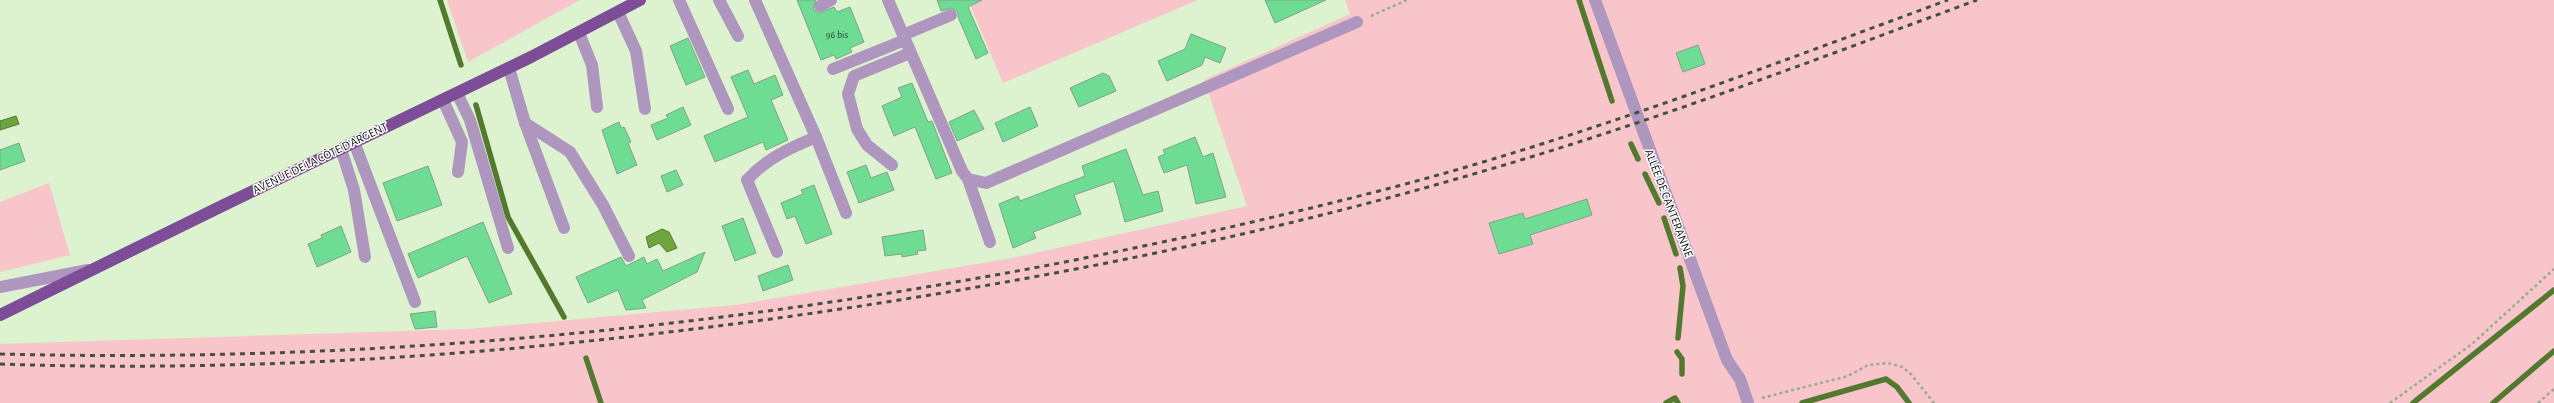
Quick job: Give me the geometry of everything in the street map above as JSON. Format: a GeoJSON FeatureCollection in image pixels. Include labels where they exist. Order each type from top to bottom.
{"type":"FeatureCollection","features":[{"type":"Feature","properties":{"kind":"main road","name":"AVENUE DE LA CÔTE D'ARGENT"},"geometry":{"type":"LineString","coordinates":[[0,315],[509,68],[640,0]]}},
{"type":"Feature","properties":{"kind":"street"},"geometry":{"type":"LineString","coordinates":[[680,0],[728,109]]}},
{"type":"Feature","properties":{"kind":"street"},"geometry":{"type":"LineString","coordinates":[[719,0],[738,36]]}},
{"type":"Feature","properties":{"kind":"street"},"geometry":{"type":"LineString","coordinates":[[755,0],[816,137],[846,213]]}},
{"type":"Feature","properties":{"kind":"street"},"geometry":{"type":"LineString","coordinates":[[820,6],[832,0]]}},
{"type":"Feature","properties":{"kind":"street"},"geometry":{"type":"LineString","coordinates":[[888,0],[962,171],[968,179],[990,242]]}},
{"type":"Feature","properties":{"kind":"street","name":"ALLÉE DE CANTERANNE"},"geometry":{"type":"LineString","coordinates":[[1595,0],[1727,360],[1740,379],[1748,402]]}},
{"type":"Feature","properties":{"kind":"street"},"geometry":{"type":"LineString","coordinates":[[618,12],[636,51],[645,109]]}},
{"type":"Feature","properties":{"kind":"street"},"geometry":{"type":"LineString","coordinates":[[833,69],[951,15]]}},
{"type":"Feature","properties":{"kind":"street"},"geometry":{"type":"LineString","coordinates":[[968,179],[986,184],[993,182],[1110,128],[1357,22]]}},
{"type":"Feature","properties":{"kind":"street"},"geometry":{"type":"LineString","coordinates":[[579,33],[592,65],[597,107]]}},
{"type":"Feature","properties":{"kind":"street"},"geometry":{"type":"LineString","coordinates":[[892,165],[867,145],[857,129],[848,94],[854,76],[910,53]]}},
{"type":"Feature","properties":{"kind":"street"},"geometry":{"type":"LineString","coordinates":[[509,68],[524,124],[564,228]]}},
{"type":"Feature","properties":{"kind":"street"},"geometry":{"type":"LineString","coordinates":[[457,93],[470,120],[508,248]]}},
{"type":"Feature","properties":{"kind":"street"},"geometry":{"type":"LineString","coordinates":[[443,100],[462,142],[458,172]]}},
{"type":"Feature","properties":{"kind":"street"},"geometry":{"type":"LineString","coordinates":[[524,124],[570,152],[603,206],[629,256]]}},
{"type":"Feature","properties":{"kind":"street"},"geometry":{"type":"LineString","coordinates":[[777,252],[747,180],[760,166],[771,159],[816,137]]}},
{"type":"Feature","properties":{"kind":"street"},"geometry":{"type":"LineString","coordinates":[[354,142],[415,302]]}},
{"type":"Feature","properties":{"kind":"street"},"geometry":{"type":"LineString","coordinates":[[341,149],[354,190],[365,257]]}},
{"type":"Feature","properties":{"kind":"street"},"geometry":{"type":"LineString","coordinates":[[0,287],[97,268]]}},
{"type":"Feature","properties":{"kind":"path"},"geometry":{"type":"LineString","coordinates":[[1357,22],[1407,0]]}},
{"type":"Feature","properties":{"kind":"path"},"geometry":{"type":"LineString","coordinates":[[2390,403],[2472,344],[2554,269]]}},
{"type":"Feature","properties":{"kind":"path"},"geometry":{"type":"LineString","coordinates":[[1748,402],[1848,376],[1878,362],[1902,367],[1916,379],[1934,403]]}},
{"type":"Feature","properties":{"kind":"path"},"geometry":{"type":"LineString","coordinates":[[2538,403],[2554,388]]}},
{"type":"Feature","properties":{"kind":"shaded area"},"geometry":{"type":"Polygon","coordinates":[[[447,0],[580,0],[468,62],[447,0]]]}},
{"type":"Feature","properties":{"kind":"shaded area"},"geometry":{"type":"Polygon","coordinates":[[[968,0],[1198,0],[1003,83],[968,0]]]}},
{"type":"Feature","properties":{"kind":"shaded area"},"geometry":{"type":"Polygon","coordinates":[[[1345,0],[2554,0],[2554,403],[0,403],[0,344],[468,329],[736,305],[1012,258],[1247,206],[1204,80],[1350,14],[1345,0]]]}},
{"type":"Feature","properties":{"kind":"shaded area"},"geometry":{"type":"Polygon","coordinates":[[[16,116],[19,124],[0,130],[0,121],[16,116]]]}},
{"type":"Feature","properties":{"kind":"shaded area"},"geometry":{"type":"Polygon","coordinates":[[[49,183],[70,255],[0,272],[0,202],[49,183]]]}},
{"type":"Feature","properties":{"kind":"shaded area"},"geometry":{"type":"Polygon","coordinates":[[[662,229],[669,232],[677,248],[667,252],[659,243],[649,248],[646,237],[662,229]]]}},
{"type":"Feature","properties":{"kind":"building"},"geometry":{"type":"Polygon","coordinates":[[[797,0],[816,0],[813,9],[819,13],[834,7],[837,12],[850,7],[864,42],[850,48],[852,52],[836,59],[834,55],[821,60],[797,0]]]}},
{"type":"Feature","properties":{"kind":"building"},"geometry":{"type":"Polygon","coordinates":[[[937,0],[982,0],[968,7],[988,53],[976,59],[958,17],[958,12],[952,8],[941,11],[937,0]]]}},
{"type":"Feature","properties":{"kind":"building"},"geometry":{"type":"Polygon","coordinates":[[[1265,0],[1326,0],[1275,23],[1265,0]]]}},
{"type":"Feature","properties":{"kind":"building"},"geometry":{"type":"Polygon","coordinates":[[[1191,34],[1226,48],[1220,63],[1205,57],[1202,65],[1167,81],[1158,61],[1185,49],[1191,34]]]}},
{"type":"Feature","properties":{"kind":"building"},"geometry":{"type":"Polygon","coordinates":[[[688,38],[705,77],[686,85],[670,46],[688,38]]]}},
{"type":"Feature","properties":{"kind":"building"},"geometry":{"type":"Polygon","coordinates":[[[1698,45],[1705,64],[1683,72],[1676,53],[1698,45]]]}},
{"type":"Feature","properties":{"kind":"building"},"geometry":{"type":"Polygon","coordinates":[[[748,70],[754,84],[775,75],[783,95],[771,100],[788,140],[766,150],[763,142],[715,162],[704,136],[748,117],[731,77],[748,70]]]}},
{"type":"Feature","properties":{"kind":"building"},"geometry":{"type":"Polygon","coordinates":[[[1103,73],[1109,76],[1116,91],[1079,107],[1070,88],[1103,73]]]}},
{"type":"Feature","properties":{"kind":"building"},"geometry":{"type":"Polygon","coordinates":[[[912,83],[928,122],[932,121],[952,173],[936,179],[915,127],[894,136],[882,106],[902,97],[898,88],[912,83]]]}},
{"type":"Feature","properties":{"kind":"building"},"geometry":{"type":"Polygon","coordinates":[[[683,107],[691,125],[657,140],[651,125],[668,118],[666,115],[683,107]]]}},
{"type":"Feature","properties":{"kind":"building"},"geometry":{"type":"Polygon","coordinates":[[[1030,107],[1038,126],[1003,142],[995,123],[1030,107]]]}},
{"type":"Feature","properties":{"kind":"building"},"geometry":{"type":"Polygon","coordinates":[[[974,110],[984,129],[957,141],[949,122],[974,110]]]}},
{"type":"Feature","properties":{"kind":"building"},"geometry":{"type":"Polygon","coordinates":[[[619,122],[621,128],[624,127],[631,142],[628,143],[637,165],[617,174],[602,130],[619,122]]]}},
{"type":"Feature","properties":{"kind":"building"},"geometry":{"type":"Polygon","coordinates":[[[1195,137],[1203,157],[1213,153],[1226,197],[1196,204],[1187,165],[1164,173],[1158,157],[1165,154],[1163,150],[1195,137]]]}},
{"type":"Feature","properties":{"kind":"building"},"geometry":{"type":"Polygon","coordinates":[[[19,143],[25,161],[0,170],[0,150],[19,143]]]}},
{"type":"Feature","properties":{"kind":"building"},"geometry":{"type":"Polygon","coordinates":[[[1126,149],[1143,195],[1158,191],[1163,211],[1125,222],[1114,181],[1074,195],[1081,214],[1033,232],[1036,238],[1013,248],[999,204],[1018,196],[1020,201],[1085,176],[1082,166],[1126,149]]]}},
{"type":"Feature","properties":{"kind":"building"},"geometry":{"type":"Polygon","coordinates":[[[866,165],[871,178],[887,172],[894,190],[859,203],[847,172],[866,165]]]}},
{"type":"Feature","properties":{"kind":"building"},"geometry":{"type":"Polygon","coordinates":[[[428,166],[442,205],[397,221],[383,183],[428,166]]]}},
{"type":"Feature","properties":{"kind":"building"},"geometry":{"type":"Polygon","coordinates":[[[676,170],[683,185],[667,192],[661,176],[676,170]]]}},
{"type":"Feature","properties":{"kind":"building"},"geometry":{"type":"Polygon","coordinates":[[[814,185],[832,234],[806,244],[795,216],[787,219],[781,203],[803,194],[801,190],[814,185]]]}},
{"type":"Feature","properties":{"kind":"building"},"geometry":{"type":"Polygon","coordinates":[[[1587,199],[1592,215],[1530,235],[1533,244],[1499,254],[1489,223],[1523,213],[1525,219],[1587,199]]]}},
{"type":"Feature","properties":{"kind":"building"},"geometry":{"type":"Polygon","coordinates":[[[743,218],[756,253],[735,261],[722,226],[743,218]]]}},
{"type":"Feature","properties":{"kind":"building"},"geometry":{"type":"Polygon","coordinates":[[[483,222],[512,294],[489,303],[467,256],[418,278],[408,254],[483,222]]]}},
{"type":"Feature","properties":{"kind":"building"},"geometry":{"type":"Polygon","coordinates":[[[341,226],[351,252],[317,267],[308,244],[322,238],[321,235],[341,226]]]}},
{"type":"Feature","properties":{"kind":"building"},"geometry":{"type":"Polygon","coordinates":[[[923,230],[926,250],[917,251],[918,254],[902,257],[902,254],[885,256],[882,237],[923,230]]]}},
{"type":"Feature","properties":{"kind":"building"},"geometry":{"type":"Polygon","coordinates":[[[705,252],[697,272],[642,300],[646,308],[626,310],[618,290],[588,303],[576,277],[621,257],[626,266],[644,257],[647,264],[657,259],[663,271],[705,252]]]}},
{"type":"Feature","properties":{"kind":"building"},"geometry":{"type":"Polygon","coordinates":[[[788,265],[793,280],[763,291],[758,276],[788,265]]]}},
{"type":"Feature","properties":{"kind":"building"},"geometry":{"type":"Polygon","coordinates":[[[435,311],[437,327],[415,329],[410,314],[435,311]]]}},
{"type":"Feature","properties":{"kind":"waterway"},"geometry":{"type":"LineString","coordinates":[[440,0],[461,65]]}},
{"type":"Feature","properties":{"kind":"waterway"},"geometry":{"type":"LineString","coordinates":[[1579,0],[1612,101]]}},
{"type":"Feature","properties":{"kind":"waterway"},"geometry":{"type":"LineString","coordinates":[[476,105],[508,217],[564,317]]}},
{"type":"Feature","properties":{"kind":"waterway"},"geometry":{"type":"LineString","coordinates":[[1631,144],[1638,159]]}},
{"type":"Feature","properties":{"kind":"waterway"},"geometry":{"type":"LineString","coordinates":[[1645,174],[1659,203]]}},
{"type":"Feature","properties":{"kind":"waterway"},"geometry":{"type":"LineString","coordinates":[[1664,218],[1676,254]]}},
{"type":"Feature","properties":{"kind":"waterway"},"geometry":{"type":"LineString","coordinates":[[1678,338],[1683,286],[1680,268]]}},
{"type":"Feature","properties":{"kind":"waterway"},"geometry":{"type":"LineString","coordinates":[[2413,403],[2554,290]]}},
{"type":"Feature","properties":{"kind":"waterway"},"geometry":{"type":"LineString","coordinates":[[2493,403],[2554,351]]}},
{"type":"Feature","properties":{"kind":"waterway"},"geometry":{"type":"LineString","coordinates":[[1677,352],[1682,359],[1682,374]]}},
{"type":"Feature","properties":{"kind":"waterway"},"geometry":{"type":"LineString","coordinates":[[586,358],[601,403]]}},
{"type":"Feature","properties":{"kind":"waterway"},"geometry":{"type":"LineString","coordinates":[[1802,403],[1886,379],[1897,387],[1909,403]]}},
{"type":"Feature","properties":{"kind":"waterway"},"geometry":{"type":"LineString","coordinates":[[1666,403],[1675,398],[1678,403]]}},
{"type":"Feature","properties":{"kind":"railway"},"geometry":{"type":"LineString","coordinates":[[0,354],[176,355],[353,350],[529,337],[705,319],[880,295],[1054,264],[1227,228],[1398,186],[1468,166],[1607,123],[1948,0]]}},
{"type":"Feature","properties":{"kind":"railway"},"geometry":{"type":"LineString","coordinates":[[0,364],[108,366],[216,365],[432,355],[647,335],[861,306],[1017,280],[1172,250],[1249,233],[1477,173],[1541,154],[1666,113],[1791,69],[1977,0]]}}]}
